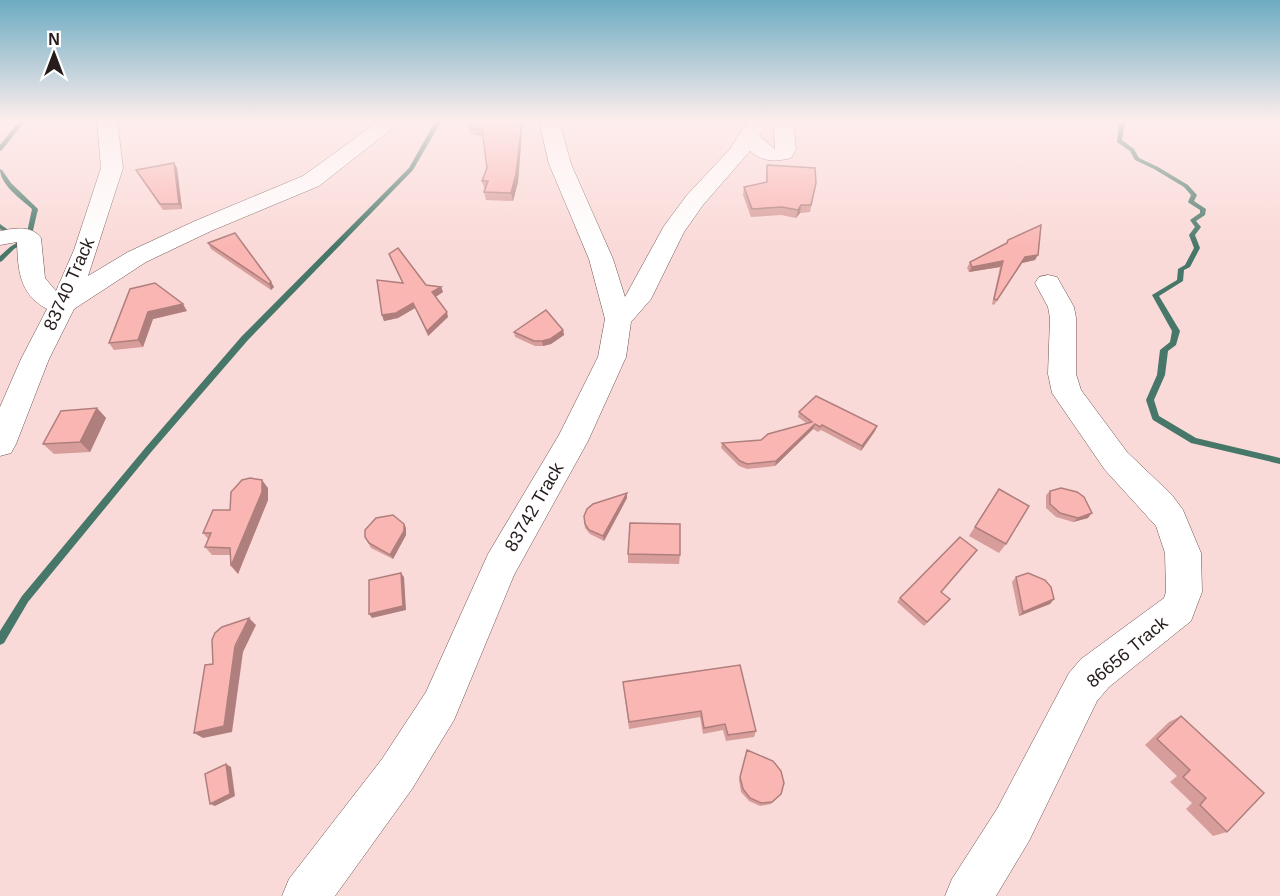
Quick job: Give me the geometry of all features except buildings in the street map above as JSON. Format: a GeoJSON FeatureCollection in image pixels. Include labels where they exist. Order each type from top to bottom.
{"type":"FeatureCollection","features":[{"type":"Feature","properties":{"kind":"street","name":"83740 Track"},"geometry":{"type":"LineString","coordinates":[[0,444],[35,359],[71,288],[86,250],[112,168],[111,162]]}},
{"type":"Feature","properties":{"kind":"street"},"geometry":{"type":"LineString","coordinates":[[0,238],[17,234],[29,238],[29,266],[39,293],[61,305],[137,257],[203,226],[311,181],[337,162]]}},
{"type":"Feature","properties":{"kind":"street"},"geometry":{"type":"LineString","coordinates":[[559,162],[601,259],[618,319],[638,299],[672,231],[695,200],[730,162]]}},
{"type":"Feature","properties":{"kind":"street","name":"86656 Track"},"geometry":{"type":"LineString","coordinates":[[969,896],[1013,825],[1083,687],[1095,674],[1178,609],[1184,592],[1183,553],[1171,520],[1160,505],[1116,461],[1067,393],[1062,374],[1063,318],[1048,283]]}},
{"type":"Feature","properties":{"kind":"street","name":"83742 Track"},"geometry":{"type":"LineString","coordinates":[[306,896],[397,774],[440,706],[501,565],[572,441],[607,368],[612,357],[618,319]]}},
{"type":"Feature","properties":{"kind":"waterway"},"geometry":{"type":"LineString","coordinates":[[0,640],[25,599],[149,449],[245,338],[411,169],[415,162]]}},
{"type":"Feature","properties":{"kind":"waterway"},"geometry":{"type":"LineString","coordinates":[[1143,162],[1186,186],[1194,195],[1191,202],[1203,209],[1203,214],[1193,220],[1198,227],[1192,235],[1197,248],[1188,266],[1181,269],[1180,281],[1155,295],[1176,331],[1173,343],[1164,350],[1161,375],[1150,400],[1156,418],[1194,441],[1280,461]]}},
{"type":"Feature","properties":{"kind":"waterway"},"geometry":{"type":"LineString","coordinates":[[0,171],[9,184],[35,209],[29,238],[12,248],[0,260]]}},
{"type":"Feature","properties":{"kind":"waterway"},"geometry":{"type":"LineString","coordinates":[[0,226],[5,230]]}}]}
